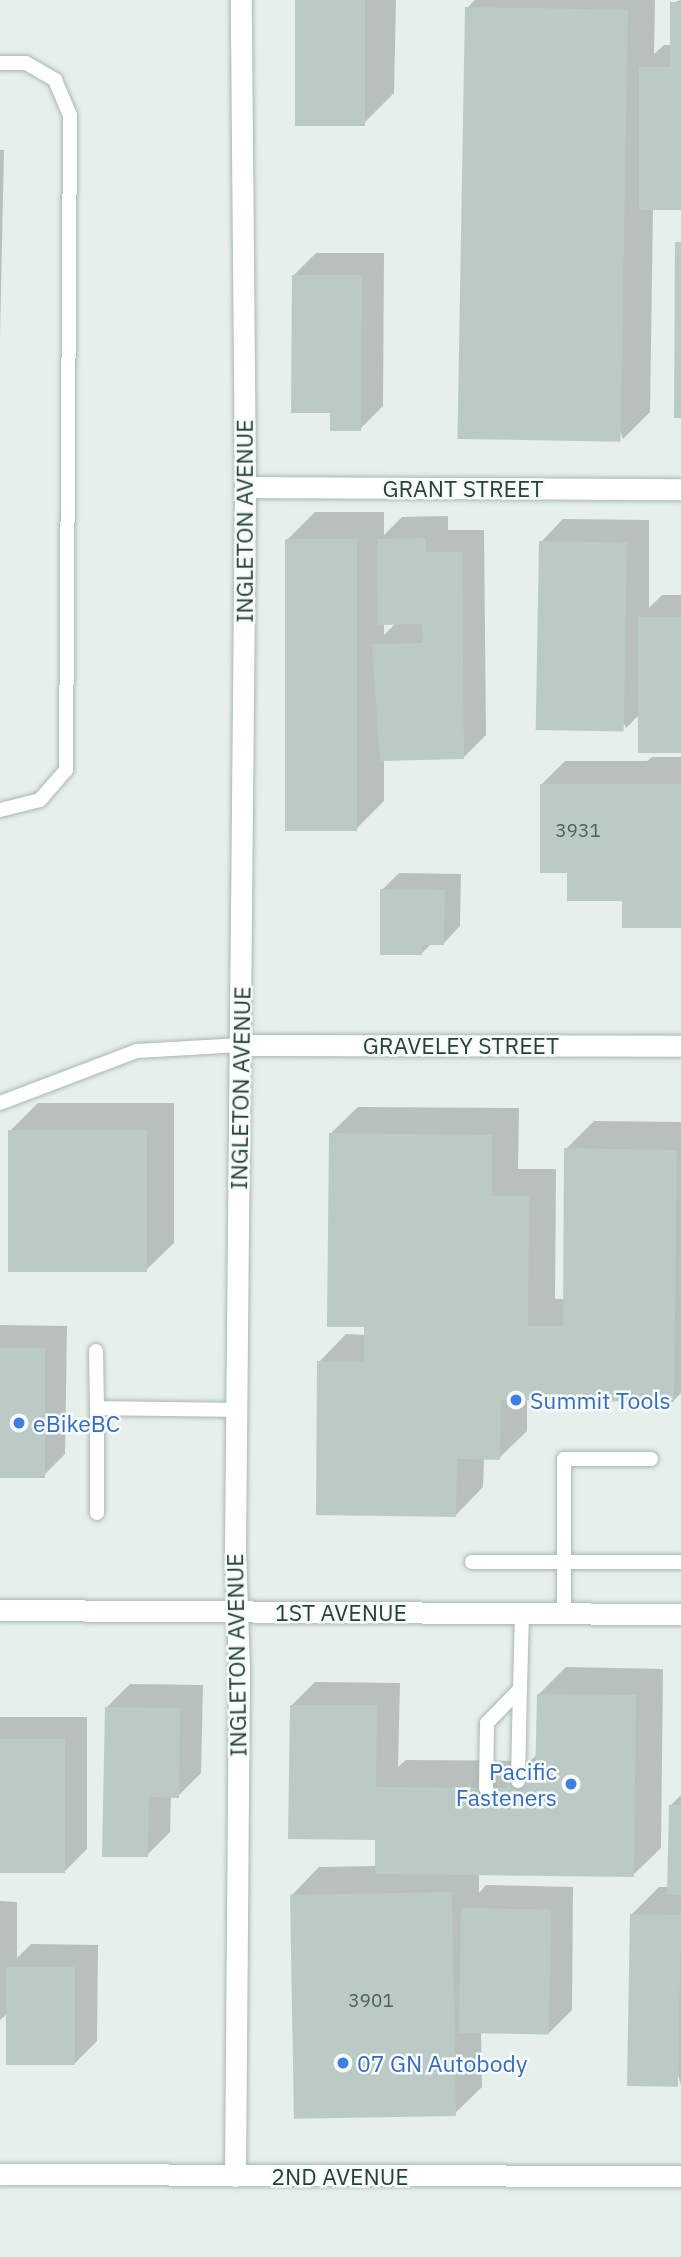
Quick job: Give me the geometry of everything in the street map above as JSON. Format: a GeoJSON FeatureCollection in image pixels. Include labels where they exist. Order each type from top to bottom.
{"type":"FeatureCollection","features":[{"type":"Feature","properties":{"kind":"street","name":"INGLETON AVENUE"},"geometry":{"type":"LineString","coordinates":[[235,2176],[236,1410],[245,487],[241,0]]}},
{"type":"Feature","properties":{"kind":"street","name":"GRANT STREET"},"geometry":{"type":"LineString","coordinates":[[245,487],[681,489]]}},
{"type":"Feature","properties":{"kind":"street","name":"GRAVELEY STREET"},"geometry":{"type":"LineString","coordinates":[[241,1045],[681,1046]]}},
{"type":"Feature","properties":{"kind":"street","name":"1ST AVENUE"},"geometry":{"type":"LineString","coordinates":[[0,1610],[681,1614]]}},
{"type":"Feature","properties":{"kind":"street","name":"2ND AVENUE"},"geometry":{"type":"LineString","coordinates":[[0,2174],[681,2176]]}},
{"type":"Feature","properties":{"kind":"lane"},"geometry":{"type":"LineString","coordinates":[[0,63],[26,63],[55,80],[70,116],[66,770],[40,800],[0,810]]}},
{"type":"Feature","properties":{"kind":"lane"},"geometry":{"type":"LineString","coordinates":[[0,1103],[137,1051],[241,1045]]}},
{"type":"Feature","properties":{"kind":"lane"},"geometry":{"type":"LineString","coordinates":[[96,1351],[97,1513]]}},
{"type":"Feature","properties":{"kind":"lane"},"geometry":{"type":"LineString","coordinates":[[97,1408],[236,1410]]}},
{"type":"Feature","properties":{"kind":"lane"},"geometry":{"type":"LineString","coordinates":[[564,1613],[564,1459],[651,1460]]}},
{"type":"Feature","properties":{"kind":"lane"},"geometry":{"type":"LineString","coordinates":[[472,1562],[681,1562]]}},
{"type":"Feature","properties":{"kind":"lane"},"geometry":{"type":"LineString","coordinates":[[518,1781],[522,1613]]}},
{"type":"Feature","properties":{"kind":"lane"},"geometry":{"type":"LineString","coordinates":[[486,1788],[487,1723],[520,1689]]}},
{"type":"Feature","properties":{"kind":"building"},"geometry":{"type":"Polygon","coordinates":[[[295,0],[365,0],[365,126],[295,126],[295,0]]]}},
{"type":"Feature","properties":{"kind":"building"},"geometry":{"type":"Polygon","coordinates":[[[670,2],[681,2],[681,210],[639,210],[639,67],[670,67],[670,2]]]}},
{"type":"Feature","properties":{"kind":"building"},"geometry":{"type":"Polygon","coordinates":[[[465,7],[628,10],[620,442],[457,439],[465,7]]]}},
{"type":"Feature","properties":{"kind":"building"},"geometry":{"type":"Polygon","coordinates":[[[675,242],[681,242],[681,418],[674,418],[675,242]]]}},
{"type":"Feature","properties":{"kind":"building"},"geometry":{"type":"Polygon","coordinates":[[[292,275],[362,275],[361,431],[330,431],[330,413],[291,413],[292,275]]]}},
{"type":"Feature","properties":{"kind":"building"},"geometry":{"type":"Polygon","coordinates":[[[426,538],[426,552],[462,552],[464,759],[380,761],[372,644],[423,643],[422,624],[378,625],[377,539],[426,538]]]}},
{"type":"Feature","properties":{"kind":"building"},"geometry":{"type":"Polygon","coordinates":[[[285,539],[357,539],[357,831],[285,831],[285,539]]]}},
{"type":"Feature","properties":{"kind":"building"},"geometry":{"type":"Polygon","coordinates":[[[539,541],[627,543],[624,732],[536,730],[539,541]]]}},
{"type":"Feature","properties":{"kind":"building"},"geometry":{"type":"Polygon","coordinates":[[[638,617],[681,617],[681,753],[638,753],[638,617]]]}},
{"type":"Feature","properties":{"kind":"building"},"geometry":{"type":"Polygon","coordinates":[[[540,784],[681,784],[681,928],[622,928],[622,901],[567,901],[567,873],[540,873],[540,784]]]}},
{"type":"Feature","properties":{"kind":"building"},"geometry":{"type":"Polygon","coordinates":[[[380,889],[445,890],[444,945],[423,945],[422,955],[380,955],[380,889]]]}},
{"type":"Feature","properties":{"kind":"building"},"geometry":{"type":"Polygon","coordinates":[[[8,1130],[147,1130],[147,1272],[8,1272],[8,1130]]]}},
{"type":"Feature","properties":{"kind":"building"},"geometry":{"type":"Polygon","coordinates":[[[329,1133],[492,1135],[492,1196],[529,1196],[528,1326],[563,1326],[564,1148],[677,1150],[674,1402],[501,1400],[500,1460],[457,1459],[456,1517],[316,1515],[317,1361],[364,1362],[364,1327],[327,1327],[329,1133]]]}},
{"type":"Feature","properties":{"kind":"building"},"geometry":{"type":"Polygon","coordinates":[[[0,1348],[45,1348],[45,1478],[0,1478],[0,1348]]]}},
{"type":"Feature","properties":{"kind":"building","name":"Pacific Fasteners"},"geometry":{"type":"Polygon","coordinates":[[[537,1694],[636,1695],[634,1877],[375,1874],[375,1840],[288,1839],[290,1705],[377,1705],[376,1787],[507,1788],[507,1781],[535,1781],[537,1694]]]}},
{"type":"Feature","properties":{"kind":"building"},"geometry":{"type":"Polygon","coordinates":[[[105,1707],[180,1708],[179,1798],[149,1797],[148,1857],[102,1857],[105,1707]]]}},
{"type":"Feature","properties":{"kind":"building"},"geometry":{"type":"Polygon","coordinates":[[[0,1739],[65,1739],[65,1873],[0,1873],[0,1739]]]}},
{"type":"Feature","properties":{"kind":"building"},"geometry":{"type":"Polygon","coordinates":[[[669,1805],[681,1805],[681,1895],[667,1895],[669,1805]]]}},
{"type":"Feature","properties":{"kind":"building"},"geometry":{"type":"Polygon","coordinates":[[[452,1892],[456,2116],[294,2119],[290,1895],[452,1892]]]}},
{"type":"Feature","properties":{"kind":"building"},"geometry":{"type":"Polygon","coordinates":[[[461,1908],[551,1910],[549,2035],[459,2033],[461,1908]]]}},
{"type":"Feature","properties":{"kind":"building"},"geometry":{"type":"Polygon","coordinates":[[[630,1914],[681,1915],[678,2087],[627,2086],[630,1914]]]}},
{"type":"Feature","properties":{"kind":"building"},"geometry":{"type":"Polygon","coordinates":[[[6,1967],[75,1967],[75,2065],[6,2065],[6,1967]]]}},
{"type":"Feature","properties":{"kind":"place","name":"Summit Tools"},"geometry":{"type":"Point","coordinates":[516,1400]}},
{"type":"Feature","properties":{"kind":"place","name":"eBikeBC"},"geometry":{"type":"Point","coordinates":[19,1423]}},
{"type":"Feature","properties":{"kind":"place","name":"Pacific Fasteners"},"geometry":{"type":"Point","coordinates":[571,1784]}},
{"type":"Feature","properties":{"kind":"place","name":"07 GN Autobody"},"geometry":{"type":"Point","coordinates":[343,2063]}}]}
